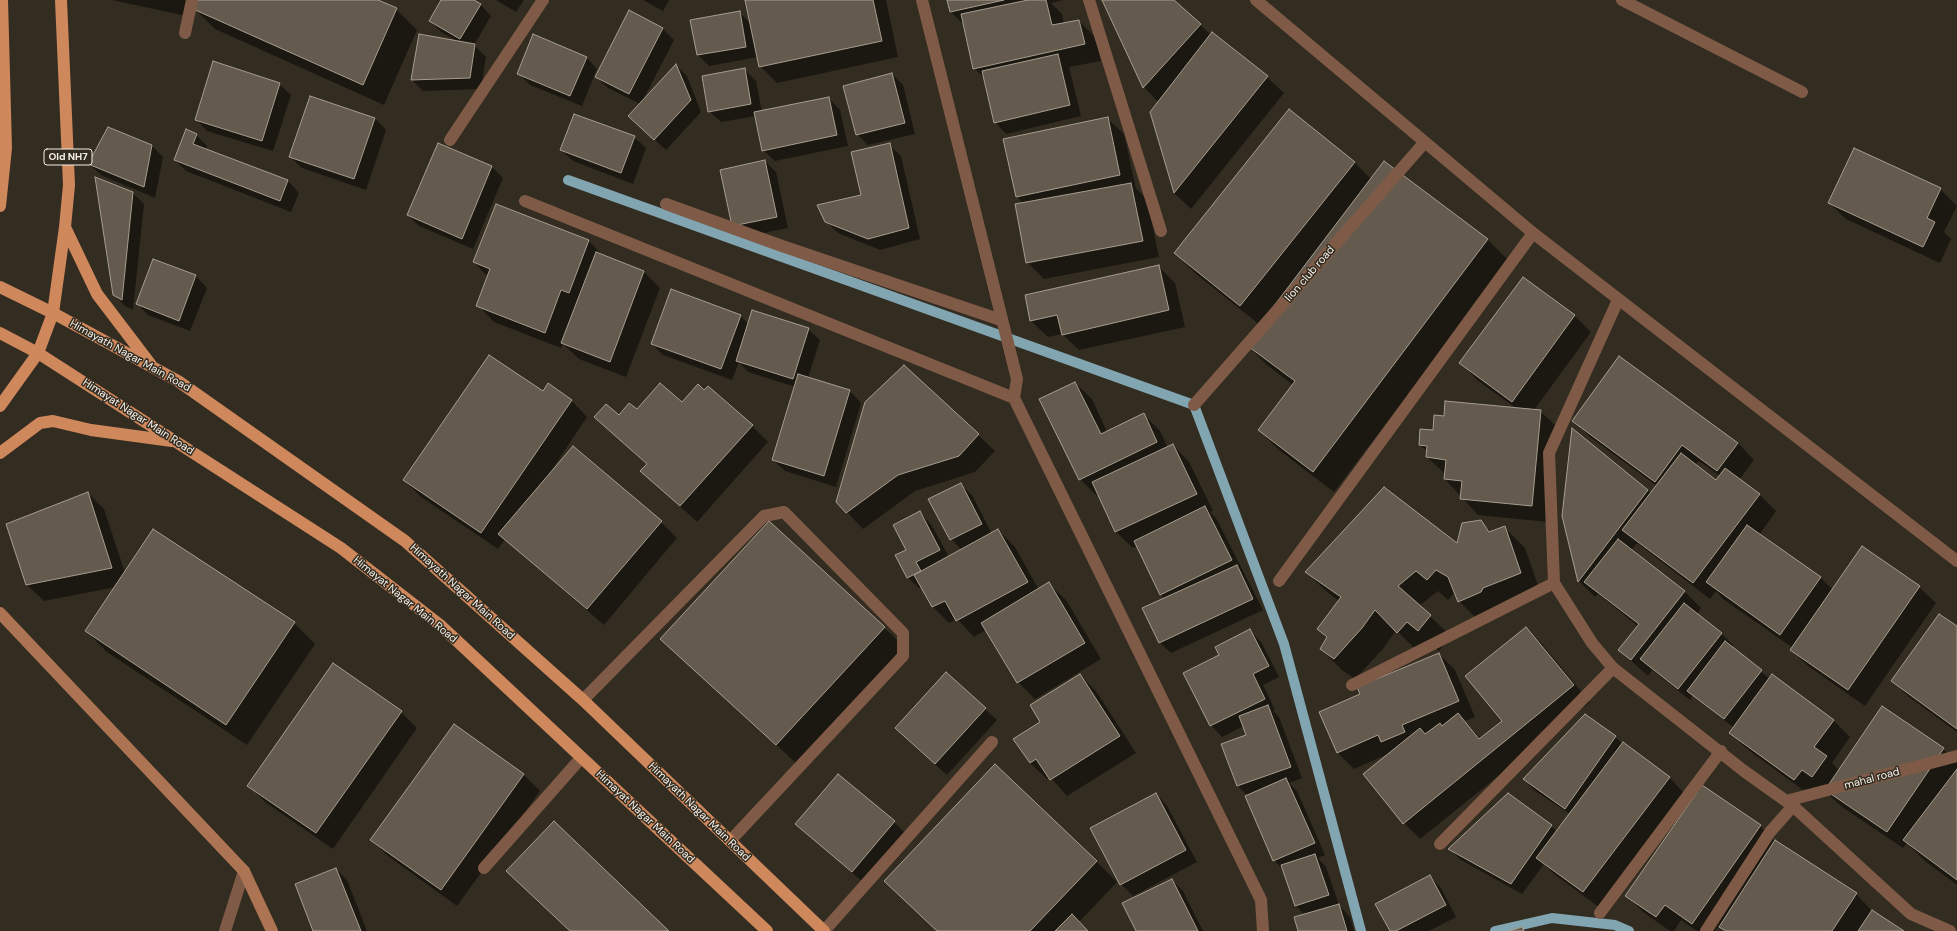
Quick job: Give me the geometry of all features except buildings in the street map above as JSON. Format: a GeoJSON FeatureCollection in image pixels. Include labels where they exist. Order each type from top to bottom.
{"type":"FeatureCollection","features":[{"type":"Feature","properties":{"kind":"main road"},"geometry":{"type":"LineString","coordinates":[[0,206],[6,148],[1,30],[2,0]]}},
{"type":"Feature","properties":{"kind":"main road","name":"Old NH7"},"geometry":{"type":"LineString","coordinates":[[0,406],[38,353],[53,313],[65,228],[69,185],[61,0]]}},
{"type":"Feature","properties":{"kind":"main road"},"geometry":{"type":"LineString","coordinates":[[65,228],[97,294],[153,368]]}},
{"type":"Feature","properties":{"kind":"main road","name":"Himayath Nagar Main Road"},"geometry":{"type":"LineString","coordinates":[[0,287],[53,313],[178,381],[405,541],[583,700],[824,931]]}},
{"type":"Feature","properties":{"kind":"main road","name":"Himayat Nagar Main Road"},"geometry":{"type":"LineString","coordinates":[[0,334],[38,353],[341,548],[428,616],[767,931]]}},
{"type":"Feature","properties":{"kind":"main road"},"geometry":{"type":"LineString","coordinates":[[0,453],[40,423],[53,421],[91,430],[176,442]]}},
{"type":"Feature","properties":{"kind":"street"},"geometry":{"type":"LineString","coordinates":[[185,33],[192,0]]}},
{"type":"Feature","properties":{"kind":"street"},"geometry":{"type":"LineString","coordinates":[[450,140],[542,0]]}},
{"type":"Feature","properties":{"kind":"street"},"geometry":{"type":"LineString","coordinates":[[922,0],[1017,379],[1014,398],[1261,900],[1263,931]]}},
{"type":"Feature","properties":{"kind":"street"},"geometry":{"type":"LineString","coordinates":[[1089,0],[1161,231]]}},
{"type":"Feature","properties":{"kind":"street"},"geometry":{"type":"LineString","coordinates":[[1256,0],[1533,233],[1957,561]]}},
{"type":"Feature","properties":{"kind":"street"},"geometry":{"type":"LineString","coordinates":[[1622,0],[1802,92]]}},
{"type":"Feature","properties":{"kind":"street","name":"lion club road"},"geometry":{"type":"LineString","coordinates":[[1194,405],[1426,142]]}},
{"type":"Feature","properties":{"kind":"street"},"geometry":{"type":"LineString","coordinates":[[525,201],[1014,398]]}},
{"type":"Feature","properties":{"kind":"street"},"geometry":{"type":"LineString","coordinates":[[666,204],[782,246],[1001,320]]}},
{"type":"Feature","properties":{"kind":"street"},"geometry":{"type":"LineString","coordinates":[[1279,581],[1533,233]]}},
{"type":"Feature","properties":{"kind":"street"},"geometry":{"type":"LineString","coordinates":[[1618,300],[1548,453],[1554,583],[1592,643],[1613,668],[1721,751],[1744,771],[1790,804],[1911,914],[1950,931]]}},
{"type":"Feature","properties":{"kind":"street"},"geometry":{"type":"LineString","coordinates":[[583,700],[764,516],[784,512],[903,633],[903,656],[730,841]]}},
{"type":"Feature","properties":{"kind":"street"},"geometry":{"type":"LineString","coordinates":[[1352,685],[1554,583]]}},
{"type":"Feature","properties":{"kind":"street"},"geometry":{"type":"LineString","coordinates":[[0,613],[244,871],[272,931]]}},
{"type":"Feature","properties":{"kind":"street"},"geometry":{"type":"LineString","coordinates":[[1440,844],[1613,668]]}},
{"type":"Feature","properties":{"kind":"street"},"geometry":{"type":"LineString","coordinates":[[824,931],[992,742]]}},
{"type":"Feature","properties":{"kind":"street"},"geometry":{"type":"LineString","coordinates":[[1600,913],[1721,751]]}},
{"type":"Feature","properties":{"kind":"street","name":"mahal road"},"geometry":{"type":"LineString","coordinates":[[1790,804],[1957,756]]}},
{"type":"Feature","properties":{"kind":"street"},"geometry":{"type":"LineString","coordinates":[[484,868],[581,758]]}},
{"type":"Feature","properties":{"kind":"street"},"geometry":{"type":"LineString","coordinates":[[1706,931],[1770,832],[1790,804]]}},
{"type":"Feature","properties":{"kind":"street"},"geometry":{"type":"LineString","coordinates":[[225,931],[244,871]]}},
{"type":"Feature","properties":{"kind":"waterway"},"geometry":{"type":"LineString","coordinates":[[568,180],[1194,405],[1284,644],[1361,931]]}},
{"type":"Feature","properties":{"kind":"waterway"},"geometry":{"type":"LineString","coordinates":[[1495,931],[1552,918],[1615,925],[1629,931]]}}]}
